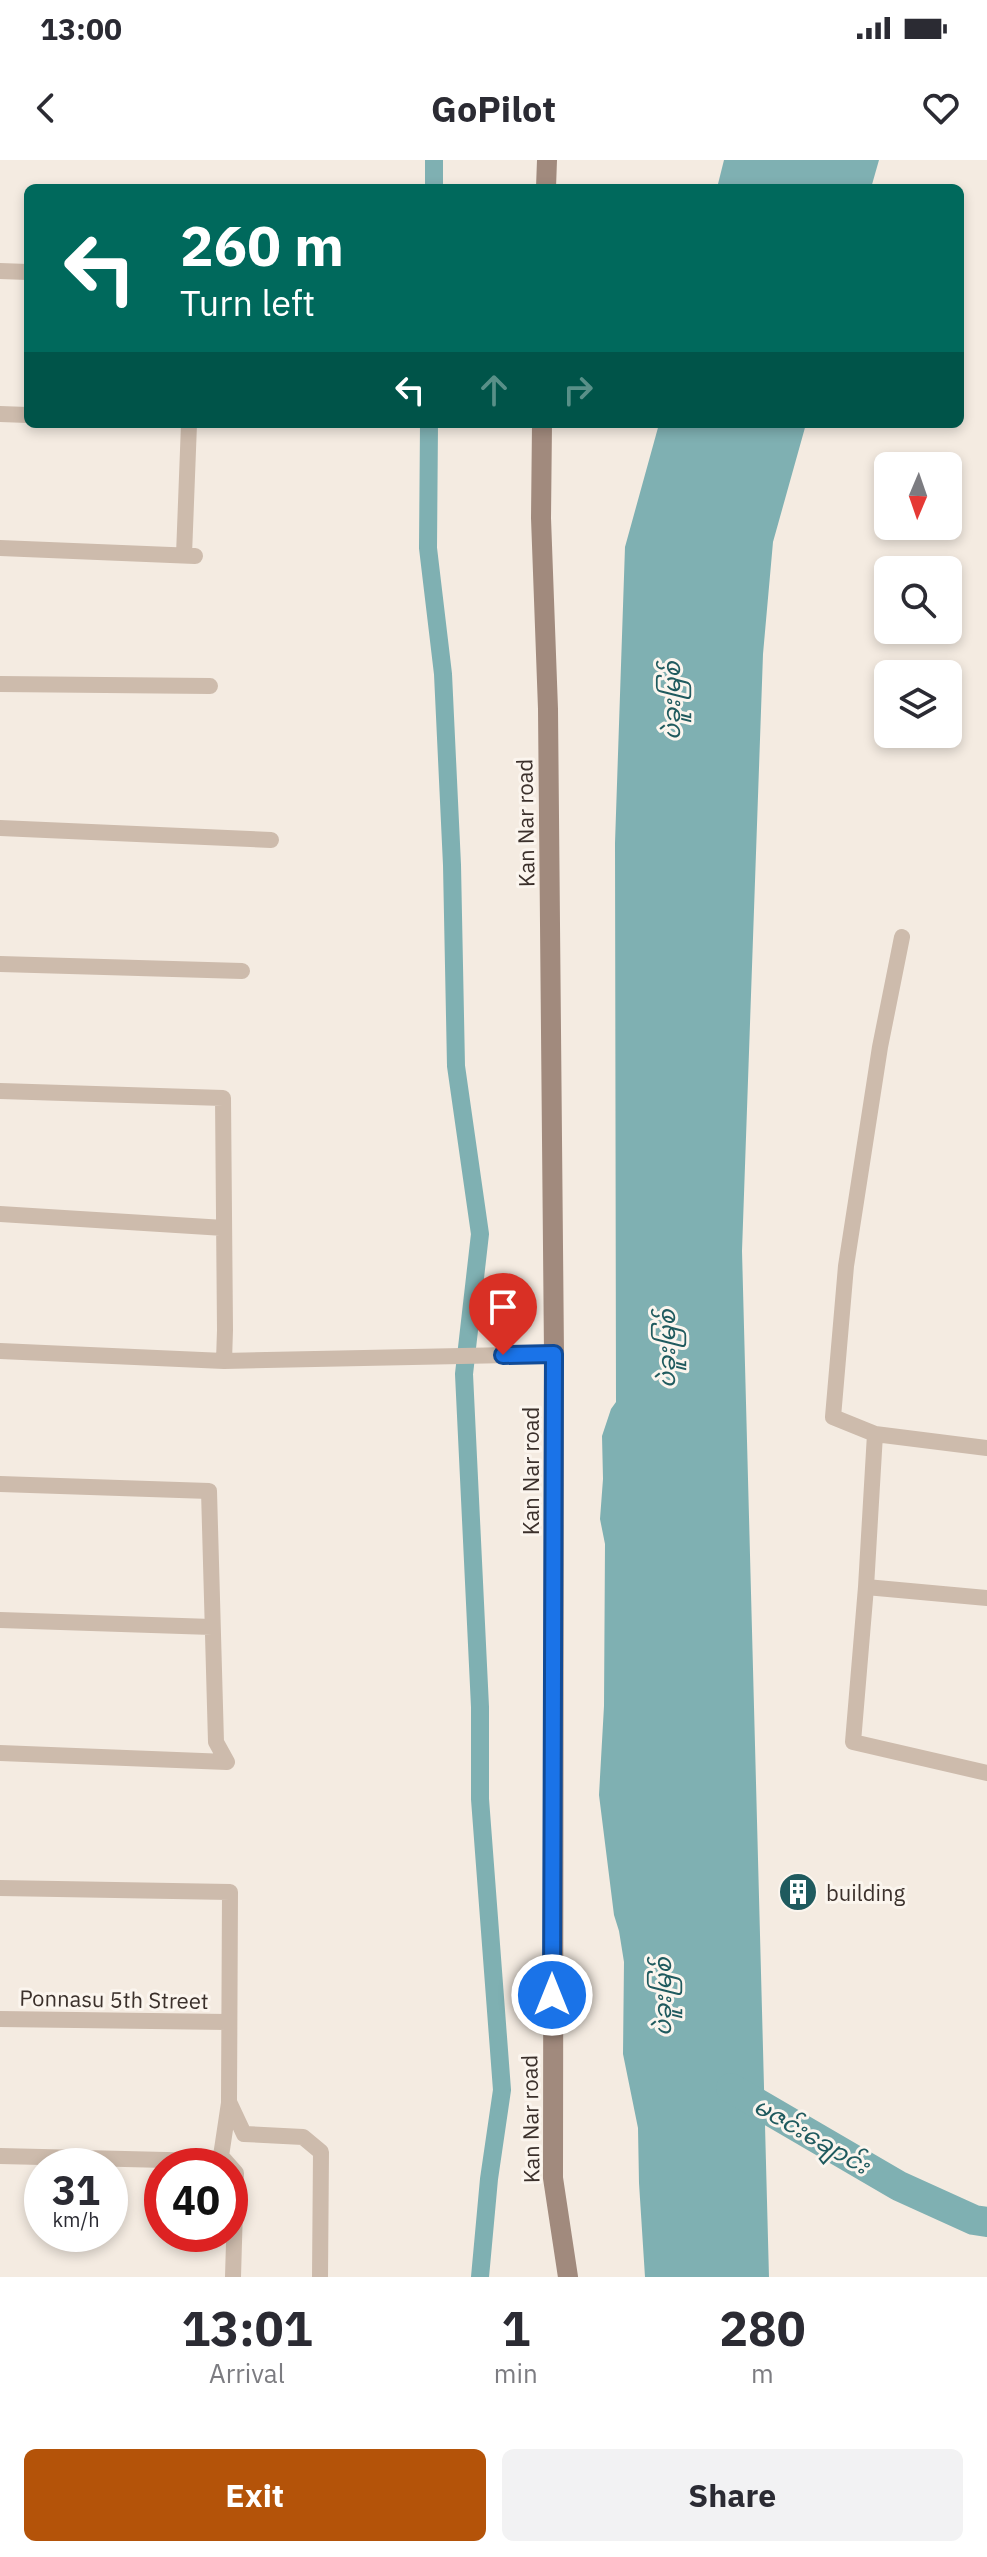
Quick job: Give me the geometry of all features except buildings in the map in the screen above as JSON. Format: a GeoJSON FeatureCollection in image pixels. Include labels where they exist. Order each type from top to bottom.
{"type":"FeatureCollection","features":[{"type":"Feature","properties":{"kind":"street"},"geometry":{"type":"LineString","coordinates":[[546,184],[547,160]]}},
{"type":"Feature","properties":{"kind":"street"},"geometry":{"type":"LineString","coordinates":[[0,271],[24,272]]}},
{"type":"Feature","properties":{"kind":"street"},"geometry":{"type":"LineString","coordinates":[[0,414],[24,415]]}},
{"type":"Feature","properties":{"kind":"street"},"geometry":{"type":"LineString","coordinates":[[0,548],[189,556],[189,428]]}},
{"type":"Feature","properties":{"kind":"street","name":"Kan Nar road"},"geometry":{"type":"LineString","coordinates":[[542,428],[554,1354],[553,2178],[568,2277]]}},
{"type":"Feature","properties":{"kind":"street"},"geometry":{"type":"LineString","coordinates":[[0,684],[210,686]]}},
{"type":"Feature","properties":{"kind":"street"},"geometry":{"type":"LineString","coordinates":[[0,828],[271,840]]}},
{"type":"Feature","properties":{"kind":"street"},"geometry":{"type":"LineString","coordinates":[[902,937],[880,1047],[846,1266],[833,1417],[875,1434],[987,1448]]}},
{"type":"Feature","properties":{"kind":"street"},"geometry":{"type":"LineString","coordinates":[[0,964],[242,971]]}},
{"type":"Feature","properties":{"kind":"street"},"geometry":{"type":"LineString","coordinates":[[0,1091],[223,1098],[224,1361]]}},
{"type":"Feature","properties":{"kind":"street"},"geometry":{"type":"LineString","coordinates":[[0,1214],[224,1228]]}},
{"type":"Feature","properties":{"kind":"street"},"geometry":{"type":"LineString","coordinates":[[0,1351],[224,1361],[554,1354]]}},
{"type":"Feature","properties":{"kind":"street"},"geometry":{"type":"LineString","coordinates":[[875,1434],[853,1742],[987,1773]]}},
{"type":"Feature","properties":{"kind":"street"},"geometry":{"type":"LineString","coordinates":[[0,1484],[209,1491],[216,1742],[227,1762],[0,1753]]}},
{"type":"Feature","properties":{"kind":"street"},"geometry":{"type":"LineString","coordinates":[[866,1587],[987,1598]]}},
{"type":"Feature","properties":{"kind":"street"},"geometry":{"type":"LineString","coordinates":[[0,1620],[212,1627]]}},
{"type":"Feature","properties":{"kind":"street"},"geometry":{"type":"LineString","coordinates":[[0,1888],[230,1892],[229,2102],[222,2148]]}},
{"type":"Feature","properties":{"kind":"street","name":"Ponnasu 5th Street"},"geometry":{"type":"LineString","coordinates":[[0,2019],[227,2022]]}},
{"type":"Feature","properties":{"kind":"street"},"geometry":{"type":"LineString","coordinates":[[229,2102],[244,2134],[303,2137],[321,2152],[320,2277]]}},
{"type":"Feature","properties":{"kind":"street"},"geometry":{"type":"LineString","coordinates":[[0,2156],[144,2159]]}},
{"type":"Feature","properties":{"kind":"street"},"geometry":{"type":"LineString","coordinates":[[233,2277],[234,2252]]}},
{"type":"Feature","properties":{"kind":"water"},"geometry":{"type":"Polygon","coordinates":[[[724,160],[879,160],[872,184],[718,184],[724,160]]]}},
{"type":"Feature","properties":{"kind":"water","name":"ပဲခူးမြစ်"},"geometry":{"type":"Polygon","coordinates":[[[658,428],[805,428],[773,542],[763,654],[742,1251],[769,2277],[645,2277],[638,2128],[623,2054],[624,1962],[614,1915],[599,1795],[604,1706],[605,1544],[600,1519],[602,1436],[616,1402],[615,843],[625,547],[658,428]]]}},
{"type":"Feature","properties":{"kind":"waterway"},"geometry":{"type":"LineString","coordinates":[[434,160],[434,184]]}},
{"type":"Feature","properties":{"kind":"waterway"},"geometry":{"type":"LineString","coordinates":[[429,428],[428,548],[443,674],[452,865],[456,1066],[480,1234],[464,1374],[480,1707],[480,1799],[502,2090],[489,2179],[480,2277]]}},
{"type":"Feature","properties":{"kind":"waterway","name":"မဇင်းချောင်း"},"geometry":{"type":"LineString","coordinates":[[731,2088],[899,2186],[974,2220],[987,2222]]}},
{"type":"Feature","properties":{"kind":"place","name":"building"},"geometry":{"type":"Point","coordinates":[798,1892]}},
{"type":"Feature","properties":{"kind":"route"},"geometry":{"type":"LineString","coordinates":[[503,1355],[554,1354],[552,1995]]}}]}
